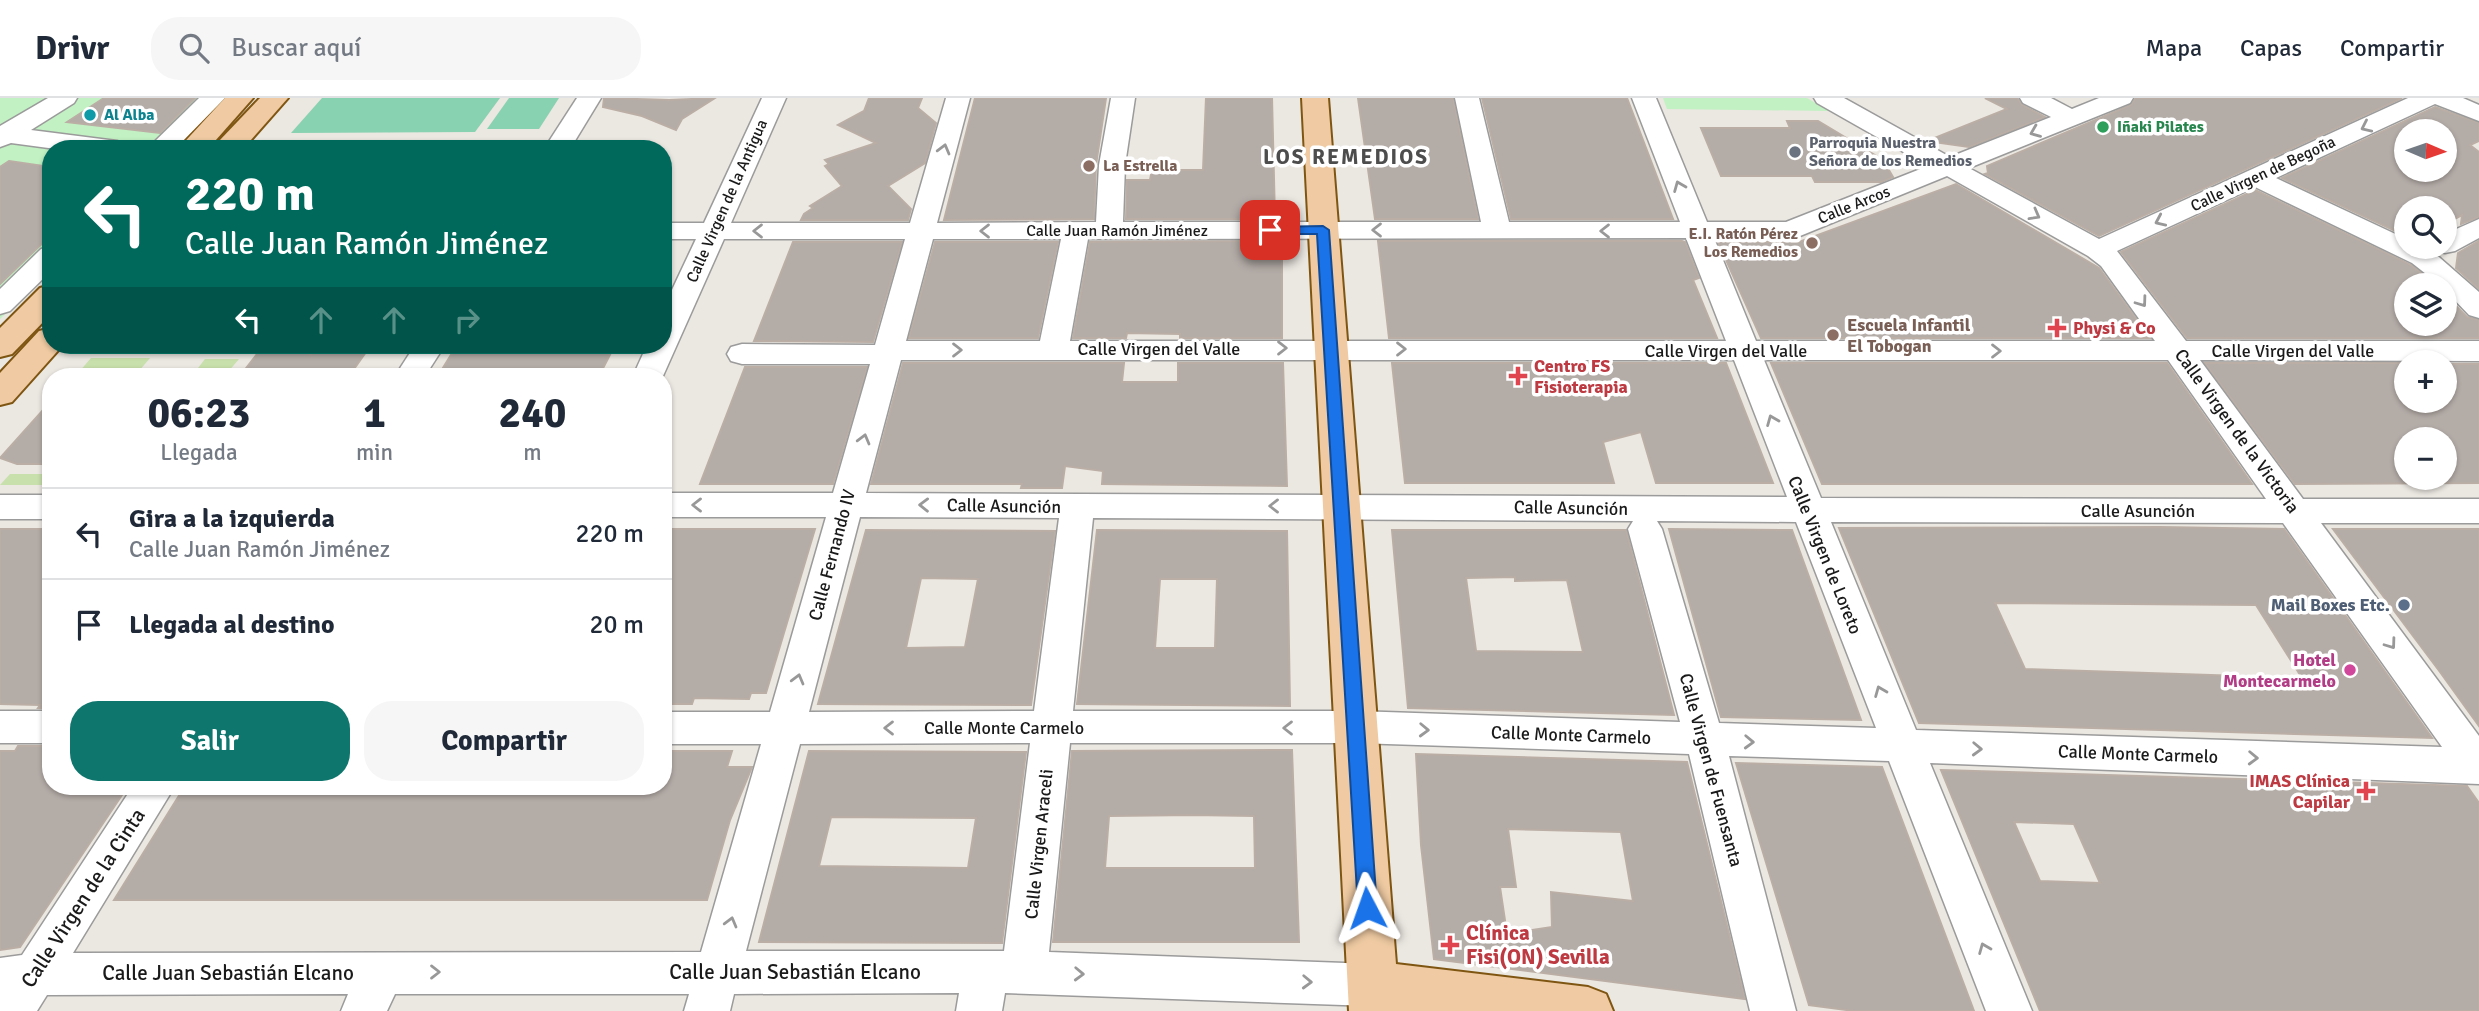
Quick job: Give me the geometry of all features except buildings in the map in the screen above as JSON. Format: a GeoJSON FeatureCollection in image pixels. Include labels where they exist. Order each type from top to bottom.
{"type":"FeatureCollection","features":[{"type":"Feature","properties":{"kind":"main road"},"geometry":{"type":"LineString","coordinates":[[200,140],[240,98]]}},
{"type":"Feature","properties":{"kind":"main road"},"geometry":{"type":"LineString","coordinates":[[235,140],[275,98]]}},
{"type":"Feature","properties":{"kind":"main road"},"geometry":{"type":"LineString","coordinates":[[1315,98],[1373,998]]}},
{"type":"Feature","properties":{"kind":"main road"},"geometry":{"type":"LineString","coordinates":[[0,347],[42,304]]}},
{"type":"Feature","properties":{"kind":"main road"},"geometry":{"type":"LineString","coordinates":[[0,394],[42,348]]}},
{"type":"Feature","properties":{"kind":"main road","name":"Calle Juan Sebastián Elcano"},"geometry":{"type":"LineString","coordinates":[[1373,998],[1588,1011]]}},
{"type":"Feature","properties":{"kind":"street"},"geometry":{"type":"LineString","coordinates":[[2,136],[65,98]]}},
{"type":"Feature","properties":{"kind":"street"},"geometry":{"type":"LineString","coordinates":[[169,140],[213,98]]}},
{"type":"Feature","properties":{"kind":"street"},"geometry":{"type":"LineString","coordinates":[[563,140],[589,98]]}},
{"type":"Feature","properties":{"kind":"street","name":"Calle Virgen de la Antigua"},"geometry":{"type":"LineString","coordinates":[[672,324],[774,98]]}},
{"type":"Feature","properties":{"kind":"street","name":"Calle Fernando IV"},"geometry":{"type":"LineString","coordinates":[[712,991],[958,98]]}},
{"type":"Feature","properties":{"kind":"street"},"geometry":{"type":"LineString","coordinates":[[1109,231],[1112,165],[1123,98]]}},
{"type":"Feature","properties":{"kind":"street"},"geometry":{"type":"LineString","coordinates":[[1466,98],[1497,231]]}},
{"type":"Feature","properties":{"kind":"street","name":"Calle Virgen de Loreto"},"geometry":{"type":"LineString","coordinates":[[1644,98],[2009,1011]]}},
{"type":"Feature","properties":{"kind":"street","name":"Calle Virgen de la Victoria"},"geometry":{"type":"LineString","coordinates":[[1826,98],[2098,250],[2111,260],[2479,765]]}},
{"type":"Feature","properties":{"kind":"street"},"geometry":{"type":"LineString","coordinates":[[2032,98],[2071,118]]}},
{"type":"Feature","properties":{"kind":"street","name":"Calle Arcos"},"geometry":{"type":"LineString","coordinates":[[1698,231],[1790,230],[2121,98]]}},
{"type":"Feature","properties":{"kind":"street","name":"Calle Virgen de Begoña"},"geometry":{"type":"LineString","coordinates":[[2098,250],[2428,98]]}},
{"type":"Feature","properties":{"kind":"street"},"geometry":{"type":"LineString","coordinates":[[2442,98],[2479,114]]}},
{"type":"Feature","properties":{"kind":"street"},"geometry":{"type":"LineString","coordinates":[[2,136],[42,141]]}},
{"type":"Feature","properties":{"kind":"street"},"geometry":{"type":"LineString","coordinates":[[2256,178],[2394,233]]}},
{"type":"Feature","properties":{"kind":"street"},"geometry":{"type":"LineString","coordinates":[[2457,239],[2479,227]]}},
{"type":"Feature","properties":{"kind":"street","name":"Calle Juan Ramón Jiménez"},"geometry":{"type":"LineString","coordinates":[[672,231],[1698,231]]}},
{"type":"Feature","properties":{"kind":"street"},"geometry":{"type":"LineString","coordinates":[[1054,349],[1076,231]]}},
{"type":"Feature","properties":{"kind":"street"},"geometry":{"type":"LineString","coordinates":[[2441,259],[2452,281],[2479,309]]}},
{"type":"Feature","properties":{"kind":"street"},"geometry":{"type":"LineString","coordinates":[[0,305],[42,264]]}},
{"type":"Feature","properties":{"kind":"street","name":"Calle Virgen del Valle"},"geometry":{"type":"LineString","coordinates":[[743,354],[1332,348],[2479,351]]}},
{"type":"Feature","properties":{"kind":"street","name":"Calle Asunción"},"geometry":{"type":"LineString","coordinates":[[672,505],[1342,506],[1809,511],[2479,511]]}},
{"type":"Feature","properties":{"kind":"street"},"geometry":{"type":"LineString","coordinates":[[0,507],[42,507]]}},
{"type":"Feature","properties":{"kind":"street","name":"Calle Virgen Araceli"},"geometry":{"type":"LineString","coordinates":[[996,985],[1052,729],[1077,507]]}},
{"type":"Feature","properties":{"kind":"street","name":"Calle Virgen de Fuensanta"},"geometry":{"type":"LineString","coordinates":[[1645,529],[1705,740],[1773,1011]]}},
{"type":"Feature","properties":{"kind":"street"},"geometry":{"type":"LineString","coordinates":[[0,727],[42,727]]}},
{"type":"Feature","properties":{"kind":"street","name":"Calle Monte Carmelo"},"geometry":{"type":"LineString","coordinates":[[672,728],[1356,727],[2479,765]]}},
{"type":"Feature","properties":{"kind":"street","name":"Calle Virgen de la Cinta"},"geometry":{"type":"LineString","coordinates":[[10,1011],[17,977],[148,795]]}},
{"type":"Feature","properties":{"kind":"street","name":"Calle Juan Sebastián Elcano"},"geometry":{"type":"LineString","coordinates":[[17,977],[373,992],[712,991],[996,985],[1373,998]]}},
{"type":"Feature","properties":{"kind":"green space"},"geometry":{"type":"Polygon","coordinates":[[[0,98],[224,98],[181,140],[42,140],[42,278],[0,319],[0,98]]]}},
{"type":"Feature","properties":{"kind":"green space"},"geometry":{"type":"Polygon","coordinates":[[[322,98],[500,98],[475,132],[291,133],[322,98]]]}},
{"type":"Feature","properties":{"kind":"green space"},"geometry":{"type":"Polygon","coordinates":[[[509,98],[559,98],[539,129],[487,129],[509,98]]]}},
{"type":"Feature","properties":{"kind":"green space"},"geometry":{"type":"Polygon","coordinates":[[[1663,98],[1807,98],[1829,111],[1667,109],[1663,98]]]}},
{"type":"Feature","properties":{"kind":"green space"},"geometry":{"type":"Polygon","coordinates":[[[91,358],[150,358],[142,368],[82,368],[91,358]]]}},
{"type":"Feature","properties":{"kind":"green space"},"geometry":{"type":"Polygon","coordinates":[[[205,359],[239,359],[231,368],[198,368],[205,359]]]}},
{"type":"Feature","properties":{"kind":"green space"},"geometry":{"type":"Polygon","coordinates":[[[10,474],[42,474],[42,485],[0,485],[10,474]]]}},
{"type":"Feature","properties":{"kind":"place","name":"Al Alba"},"geometry":{"type":"Point","coordinates":[90,115]}},
{"type":"Feature","properties":{"kind":"place","name":"Iñaki Pilates"},"geometry":{"type":"Point","coordinates":[2103,127]}},
{"type":"Feature","properties":{"kind":"place","name":"Parroquia Nuestra Señora de los Remedios"},"geometry":{"type":"Point","coordinates":[1795,152]}},
{"type":"Feature","properties":{"kind":"place","name":"La Estrella"},"geometry":{"type":"Point","coordinates":[1089,166]}},
{"type":"Feature","properties":{"kind":"place","name":"E.I. Ratón Pérez Los Remedios"},"geometry":{"type":"Point","coordinates":[1812,243]}},
{"type":"Feature","properties":{"kind":"place","name":"Physi & Co"},"geometry":{"type":"Point","coordinates":[2057,328]}},
{"type":"Feature","properties":{"kind":"place","name":"Escuela Infantil El Tobogan"},"geometry":{"type":"Point","coordinates":[1833,335]}},
{"type":"Feature","properties":{"kind":"place","name":"Centro FS Fisioterapia"},"geometry":{"type":"Point","coordinates":[1518,376]}},
{"type":"Feature","properties":{"kind":"place","name":"Mail Boxes Etc."},"geometry":{"type":"Point","coordinates":[2404,605]}},
{"type":"Feature","properties":{"kind":"place","name":"Hotel Montecarmelo"},"geometry":{"type":"Point","coordinates":[2350,670]}},
{"type":"Feature","properties":{"kind":"place","name":"IMAS Clínica Capilar"},"geometry":{"type":"Point","coordinates":[2366,791]}},
{"type":"Feature","properties":{"kind":"place","name":"Clínica Fisi(ON) Sevilla"},"geometry":{"type":"Point","coordinates":[1450,945]}},
{"type":"Feature","properties":{"kind":"district","name":"LOS REMEDIOS"},"geometry":{"type":"Point","coordinates":[1346,157]}},
{"type":"Feature","properties":{"kind":"route"},"geometry":{"type":"LineString","coordinates":[[1270,230],[1323,230],[1367,908]]}}]}
